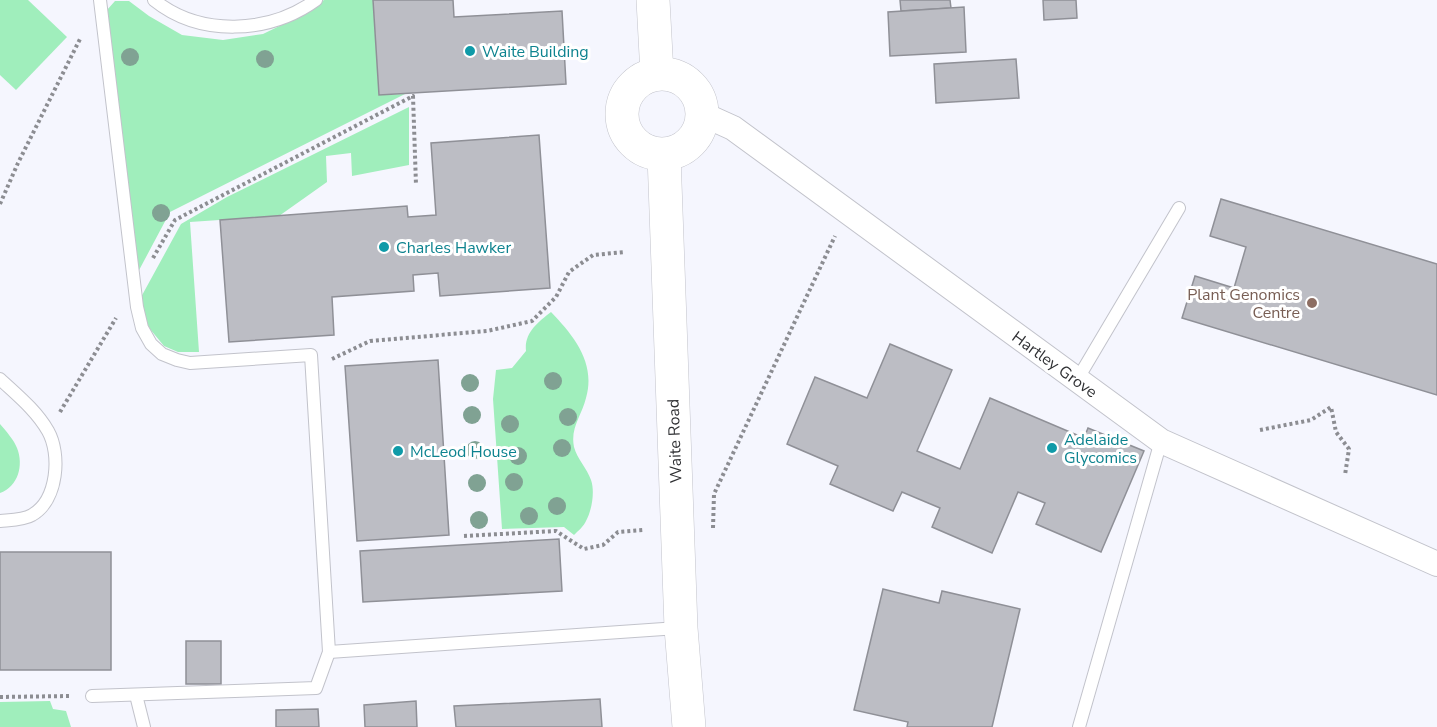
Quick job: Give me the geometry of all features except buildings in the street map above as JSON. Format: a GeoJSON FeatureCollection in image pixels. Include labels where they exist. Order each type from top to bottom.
{"type":"FeatureCollection","features":[{"type":"Feature","properties":{"kind":"street"},"geometry":{"type":"LineString","coordinates":[[653,0],[657,74]]}},
{"type":"Feature","properties":{"kind":"street"},"geometry":{"type":"LineString","coordinates":[[657,74],[671,75],[684,80],[700,100],[702,114],[700,128],[693,140],[682,149],[664,155],[650,153],[638,147],[628,136],[622,123],[625,97],[633,86],[657,74]]}},
{"type":"Feature","properties":{"kind":"street","name":"Hartley Grove"},"geometry":{"type":"LineString","coordinates":[[702,114],[733,128],[1161,441],[1437,564]]}},
{"type":"Feature","properties":{"kind":"street","name":"Waite Road"},"geometry":{"type":"LineString","coordinates":[[664,155],[681,628],[689,727]]}},
{"type":"Feature","properties":{"kind":"lane"},"geometry":{"type":"LineString","coordinates":[[92,696],[316,688],[329,652],[311,355],[190,363],[162,354],[151,344],[142,328],[135,287],[100,0]]}},
{"type":"Feature","properties":{"kind":"lane"},"geometry":{"type":"LineString","coordinates":[[154,0],[185,18],[217,26],[247,26],[286,17],[316,0]]}},
{"type":"Feature","properties":{"kind":"lane"},"geometry":{"type":"LineString","coordinates":[[1077,380],[1179,208]]}},
{"type":"Feature","properties":{"kind":"lane"},"geometry":{"type":"LineString","coordinates":[[0,379],[36,414],[48,431],[56,450],[56,468],[52,486],[44,504],[32,515],[0,521]]}},
{"type":"Feature","properties":{"kind":"lane"},"geometry":{"type":"LineString","coordinates":[[1079,727],[1161,441]]}},
{"type":"Feature","properties":{"kind":"lane"},"geometry":{"type":"LineString","coordinates":[[329,652],[681,628]]}},
{"type":"Feature","properties":{"kind":"lane"},"geometry":{"type":"LineString","coordinates":[[136,695],[144,727]]}},
{"type":"Feature","properties":{"kind":"path"},"geometry":{"type":"LineString","coordinates":[[0,204],[18,163],[85,31]]}},
{"type":"Feature","properties":{"kind":"path"},"geometry":{"type":"LineString","coordinates":[[48,431],[175,220],[413,96],[416,185]]}},
{"type":"Feature","properties":{"kind":"path"},"geometry":{"type":"LineString","coordinates":[[713,528],[714,494],[846,211]]}},
{"type":"Feature","properties":{"kind":"path"},"geometry":{"type":"LineString","coordinates":[[312,368],[370,341],[487,331],[532,321],[555,297],[569,272],[593,255],[625,252]]}},
{"type":"Feature","properties":{"kind":"path"},"geometry":{"type":"LineString","coordinates":[[1260,430],[1311,420],[1331,407],[1336,432],[1349,449],[1345,475]]}},
{"type":"Feature","properties":{"kind":"path"},"geometry":{"type":"LineString","coordinates":[[464,536],[556,531],[584,549],[603,545],[618,532],[643,530]]}},
{"type":"Feature","properties":{"kind":"path"},"geometry":{"type":"LineString","coordinates":[[0,697],[92,696]]}},
{"type":"Feature","properties":{"kind":"green space"},"geometry":{"type":"Polygon","coordinates":[[[0,0],[28,0],[67,37],[16,90],[0,75],[0,0]]]}},
{"type":"Feature","properties":{"kind":"green space"},"geometry":{"type":"Polygon","coordinates":[[[324,0],[373,0],[379,95],[405,94],[170,212],[137,274],[107,10],[115,1],[129,1],[149,16],[182,35],[223,40],[263,34],[298,17],[324,0]]]}},
{"type":"Feature","properties":{"kind":"green space"},"geometry":{"type":"Polygon","coordinates":[[[409,107],[409,165],[352,176],[351,153],[326,156],[327,182],[279,216],[190,222],[199,352],[178,352],[164,346],[143,316],[140,299],[181,224],[227,197],[409,107]]]}},
{"type":"Feature","properties":{"kind":"green space"},"geometry":{"type":"Polygon","coordinates":[[[551,312],[575,341],[588,373],[586,398],[573,440],[575,451],[591,480],[593,495],[588,517],[574,535],[564,527],[502,529],[493,399],[496,370],[512,368],[526,351],[527,339],[533,328],[551,312]]]}},
{"type":"Feature","properties":{"kind":"green space"},"geometry":{"type":"Polygon","coordinates":[[[0,424],[16,445],[20,461],[15,481],[0,493],[0,424]]]}},
{"type":"Feature","properties":{"kind":"green space"},"geometry":{"type":"Polygon","coordinates":[[[50,701],[53,709],[66,711],[71,727],[0,727],[0,702],[50,701]]]}},
{"type":"Feature","properties":{"kind":"place","name":"Waite Building"},"geometry":{"type":"Point","coordinates":[470,51]}},
{"type":"Feature","properties":{"kind":"place","name":"Charles Hawker"},"geometry":{"type":"Point","coordinates":[384,247]}},
{"type":"Feature","properties":{"kind":"place","name":"Plant Genomics Centre"},"geometry":{"type":"Point","coordinates":[1312,303]}},
{"type":"Feature","properties":{"kind":"place","name":"Adelaide Glycomics"},"geometry":{"type":"Point","coordinates":[1052,448]}},
{"type":"Feature","properties":{"kind":"place","name":"McLeod House"},"geometry":{"type":"Point","coordinates":[398,451]}}]}
